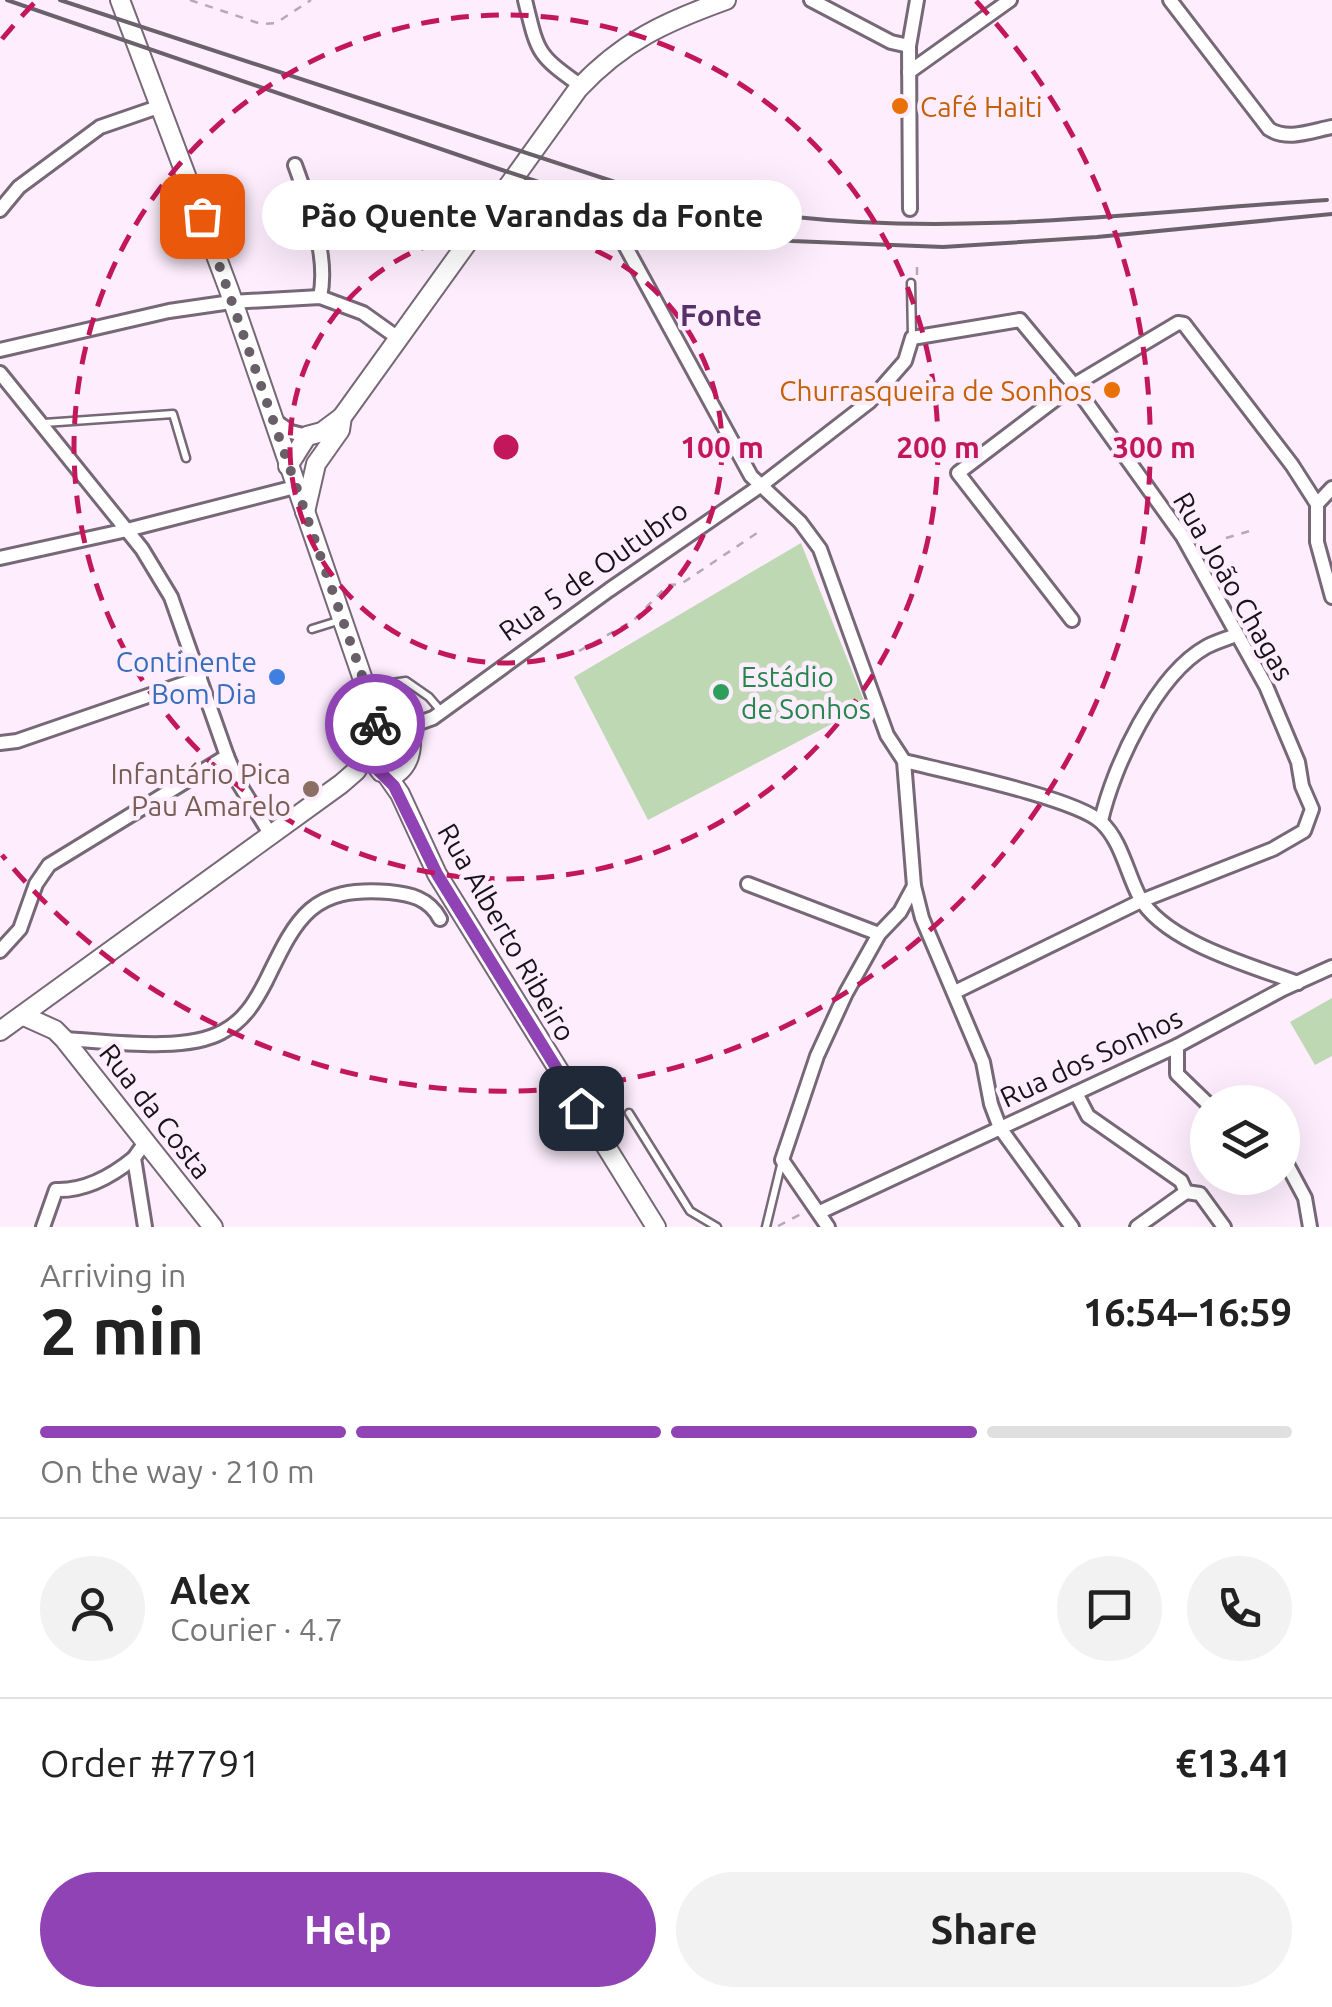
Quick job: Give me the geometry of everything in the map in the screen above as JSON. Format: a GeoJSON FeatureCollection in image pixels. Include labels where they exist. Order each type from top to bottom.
{"type":"FeatureCollection","features":[{"type":"Feature","properties":{"kind":"main road"},"geometry":{"type":"LineString","coordinates":[[120,0],[162,106],[368,694],[372,760],[384,774]]}},
{"type":"Feature","properties":{"kind":"main road"},"geometry":{"type":"LineString","coordinates":[[288,466],[307,436],[322,432],[342,418],[581,86],[627,44],[671,20],[726,0]]}},
{"type":"Feature","properties":{"kind":"main road"},"geometry":{"type":"LineString","coordinates":[[305,512],[316,464],[340,430],[342,418]]}},
{"type":"Feature","properties":{"kind":"main road"},"geometry":{"type":"LineString","coordinates":[[288,466],[316,464]]}},
{"type":"Feature","properties":{"kind":"main road"},"geometry":{"type":"LineString","coordinates":[[341,784],[366,774],[396,774],[404,769],[410,752],[411,736],[368,694]]}},
{"type":"Feature","properties":{"kind":"main road"},"geometry":{"type":"LineString","coordinates":[[0,1031],[341,784],[362,764],[381,727],[396,723]]}},
{"type":"Feature","properties":{"kind":"main road","name":"Rua Alberto Ribeiro"},"geometry":{"type":"LineString","coordinates":[[410,752],[406,782],[410,816]]}},
{"type":"Feature","properties":{"kind":"main road","name":"Rua Alberto Ribeiro"},"geometry":{"type":"LineString","coordinates":[[384,774],[410,816],[437,874],[656,1227]]}},
{"type":"Feature","properties":{"kind":"main road","name":"Rua da Costa"},"geometry":{"type":"LineString","coordinates":[[44,1001],[60,1035],[212,1227]]}},
{"type":"Feature","properties":{"kind":"main road","name":"Rua da Costa"},"geometry":{"type":"LineString","coordinates":[[24,1016],[60,1035]]}},
{"type":"Feature","properties":{"kind":"street"},"geometry":{"type":"LineString","coordinates":[[525,0],[537,48],[581,86]]}},
{"type":"Feature","properties":{"kind":"street"},"geometry":{"type":"LineString","coordinates":[[811,0],[891,42],[909,46]]}},
{"type":"Feature","properties":{"kind":"street"},"geometry":{"type":"LineString","coordinates":[[910,209],[909,46],[918,0]]}},
{"type":"Feature","properties":{"kind":"street"},"geometry":{"type":"LineString","coordinates":[[909,72],[1010,0]]}},
{"type":"Feature","properties":{"kind":"street"},"geometry":{"type":"LineString","coordinates":[[1170,0],[1269,128],[1278,134],[1332,127]]}},
{"type":"Feature","properties":{"kind":"street"},"geometry":{"type":"LineString","coordinates":[[0,210],[14,193],[100,127],[162,106]]}},
{"type":"Feature","properties":{"kind":"street"},"geometry":{"type":"LineString","coordinates":[[295,165],[314,226],[324,280],[320,297]]}},
{"type":"Feature","properties":{"kind":"street"},"geometry":{"type":"LineString","coordinates":[[0,187],[14,193]]}},
{"type":"Feature","properties":{"kind":"street"},"geometry":{"type":"LineString","coordinates":[[506,228],[535,194],[609,216],[751,476],[800,522],[820,548],[887,734],[904,761],[1070,805],[1100,821],[1117,846],[1141,900],[1168,926],[1196,944],[1298,983]]}},
{"type":"Feature","properties":{"kind":"street"},"geometry":{"type":"LineString","coordinates":[[0,350],[169,311],[230,302],[320,297],[363,313],[398,338]]}},
{"type":"Feature","properties":{"kind":"street","name":"Rua João Chagas"},"geometry":{"type":"LineString","coordinates":[[912,338],[1020,320],[1074,384],[1183,537],[1266,686],[1298,762],[1302,786],[1312,809],[1304,831],[1272,849],[1141,900]]}},
{"type":"Feature","properties":{"kind":"street"},"geometry":{"type":"LineString","coordinates":[[1072,620],[958,473],[1074,384],[1178,322],[1184,324],[1292,465],[1317,504],[1317,542],[1332,597]]}},
{"type":"Feature","properties":{"kind":"street","name":"Rua 5 de Outubro"},"geometry":{"type":"LineString","coordinates":[[396,723],[416,724],[437,715],[763,484],[869,402],[905,361],[912,338]]}},
{"type":"Feature","properties":{"kind":"street"},"geometry":{"type":"LineString","coordinates":[[0,373],[127,530],[172,597],[227,756],[238,782],[271,835]]}},
{"type":"Feature","properties":{"kind":"street"},"geometry":{"type":"LineString","coordinates":[[271,418],[291,432],[307,436]]}},
{"type":"Feature","properties":{"kind":"street"},"geometry":{"type":"LineString","coordinates":[[0,558],[295,487]]}},
{"type":"Feature","properties":{"kind":"street"},"geometry":{"type":"LineString","coordinates":[[1317,504],[1332,488]]}},
{"type":"Feature","properties":{"kind":"street"},"geometry":{"type":"LineString","coordinates":[[1100,821],[1134,735],[1157,697],[1204,648],[1236,635]]}},
{"type":"Feature","properties":{"kind":"street"},"geometry":{"type":"LineString","coordinates":[[0,743],[200,678]]}},
{"type":"Feature","properties":{"kind":"street","name":"Rua 5 de Outubro"},"geometry":{"type":"LineString","coordinates":[[410,752],[437,715]]}},
{"type":"Feature","properties":{"kind":"street"},"geometry":{"type":"LineString","coordinates":[[0,951],[20,929],[36,884],[49,864],[227,756]]}},
{"type":"Feature","properties":{"kind":"street","name":"Rua dos Sonhos"},"geometry":{"type":"LineString","coordinates":[[904,761],[914,886],[922,918],[984,1062],[991,1104],[1000,1128],[1178,1046],[1332,968]]}},
{"type":"Feature","properties":{"kind":"street"},"geometry":{"type":"LineString","coordinates":[[748,884],[879,934]]}},
{"type":"Feature","properties":{"kind":"street"},"geometry":{"type":"LineString","coordinates":[[828,1227],[812,1212],[782,1160],[817,1056],[879,934],[900,912],[914,886]]}},
{"type":"Feature","properties":{"kind":"street"},"geometry":{"type":"LineString","coordinates":[[60,1035],[170,1043],[205,1040],[226,1031],[254,1006],[306,911],[329,898],[354,891],[408,894],[425,901],[440,918]]}},
{"type":"Feature","properties":{"kind":"street"},"geometry":{"type":"LineString","coordinates":[[954,992],[1141,900]]}},
{"type":"Feature","properties":{"kind":"street"},"geometry":{"type":"LineString","coordinates":[[1178,1046],[1178,1074],[1190,1086]]}},
{"type":"Feature","properties":{"kind":"street"},"geometry":{"type":"LineString","coordinates":[[1076,1092],[1088,1116],[1181,1181],[1186,1192]]}},
{"type":"Feature","properties":{"kind":"street"},"geometry":{"type":"LineString","coordinates":[[812,1212],[1000,1128],[1072,1227]]}},
{"type":"Feature","properties":{"kind":"street"},"geometry":{"type":"LineString","coordinates":[[43,1227],[56,1190],[92,1184],[134,1158],[146,1141]]}},
{"type":"Feature","properties":{"kind":"street"},"geometry":{"type":"LineString","coordinates":[[134,1158],[145,1227]]}},
{"type":"Feature","properties":{"kind":"street"},"geometry":{"type":"LineString","coordinates":[[1300,1189],[1310,1227]]}},
{"type":"Feature","properties":{"kind":"street"},"geometry":{"type":"LineString","coordinates":[[1137,1227],[1186,1192],[1200,1194],[1224,1227]]}},
{"type":"Feature","properties":{"kind":"lane"},"geometry":{"type":"LineString","coordinates":[[912,338],[914,283]]}},
{"type":"Feature","properties":{"kind":"lane"},"geometry":{"type":"LineString","coordinates":[[42,424],[174,414],[186,458]]}},
{"type":"Feature","properties":{"kind":"lane"},"geometry":{"type":"LineString","coordinates":[[312,629],[342,620]]}},
{"type":"Feature","properties":{"kind":"lane"},"geometry":{"type":"LineString","coordinates":[[368,694],[383,682],[406,681],[429,697],[437,715]]}},
{"type":"Feature","properties":{"kind":"lane"},"geometry":{"type":"LineString","coordinates":[[628,1113],[690,1211],[717,1227]]}},
{"type":"Feature","properties":{"kind":"lane"},"geometry":{"type":"LineString","coordinates":[[766,1227],[782,1160]]}},
{"type":"Feature","properties":{"kind":"path"},"geometry":{"type":"LineString","coordinates":[[190,0],[261,24],[276,23],[311,0]]}},
{"type":"Feature","properties":{"kind":"path"},"geometry":{"type":"LineString","coordinates":[[914,283],[917,262]]}},
{"type":"Feature","properties":{"kind":"path"},"geometry":{"type":"LineString","coordinates":[[1226,538],[1252,530]]}},
{"type":"Feature","properties":{"kind":"path"},"geometry":{"type":"LineString","coordinates":[[579,651],[634,620],[668,585],[682,584],[757,533]]}},
{"type":"Feature","properties":{"kind":"path"},"geometry":{"type":"LineString","coordinates":[[776,1227],[812,1212]]}},
{"type":"Feature","properties":{"kind":"green space","name":"Estádio de Sonhos"},"geometry":{"type":"Polygon","coordinates":[[[801,543],[866,706],[648,820],[574,677],[801,543]]]}},
{"type":"Feature","properties":{"kind":"green space"},"geometry":{"type":"Polygon","coordinates":[[[392,731],[398,732],[402,749],[395,765],[387,767],[380,759],[382,743],[392,731]]]}},
{"type":"Feature","properties":{"kind":"green space"},"geometry":{"type":"Polygon","coordinates":[[[1332,998],[1332,1056],[1315,1065],[1290,1022],[1332,998]]]}},
{"type":"Feature","properties":{"kind":"railway"},"geometry":{"type":"LineString","coordinates":[[7,0],[502,170],[609,205],[700,227],[792,241],[943,247],[1097,237],[1332,214]]}},
{"type":"Feature","properties":{"kind":"railway"},"geometry":{"type":"LineString","coordinates":[[60,0],[615,182],[750,211],[861,222],[994,223],[1327,200]]}},
{"type":"Feature","properties":{"kind":"way so far"},"geometry":{"type":"LineString","coordinates":[[202,216],[366,687],[375,724]]}},
{"type":"Feature","properties":{"kind":"place","name":"Café Haiti"},"geometry":{"type":"Point","coordinates":[900,106]}},
{"type":"Feature","properties":{"kind":"place","name":"Pão Quente Varandas da Fonte"},"geometry":{"type":"Point","coordinates":[202,216]}},
{"type":"Feature","properties":{"kind":"place","name":"Churrasqueira de Sonhos"},"geometry":{"type":"Point","coordinates":[1112,390]}},
{"type":"Feature","properties":{"kind":"place","name":"Continente Bom Dia"},"geometry":{"type":"Point","coordinates":[277,677]}},
{"type":"Feature","properties":{"kind":"place","name":"Estádio de Sonhos"},"geometry":{"type":"Point","coordinates":[721,692]}},
{"type":"Feature","properties":{"kind":"place","name":"Infantário Pica Pau Amarelo"},"geometry":{"type":"Point","coordinates":[311,789]}},
{"type":"Feature","properties":{"kind":"district","name":"Fonte"},"geometry":{"type":"Point","coordinates":[721,315]}},
{"type":"Feature","properties":{"kind":"route"},"geometry":{"type":"LineString","coordinates":[[375,724],[371,747],[376,768],[394,786],[437,874],[581,1108]]}}]}
